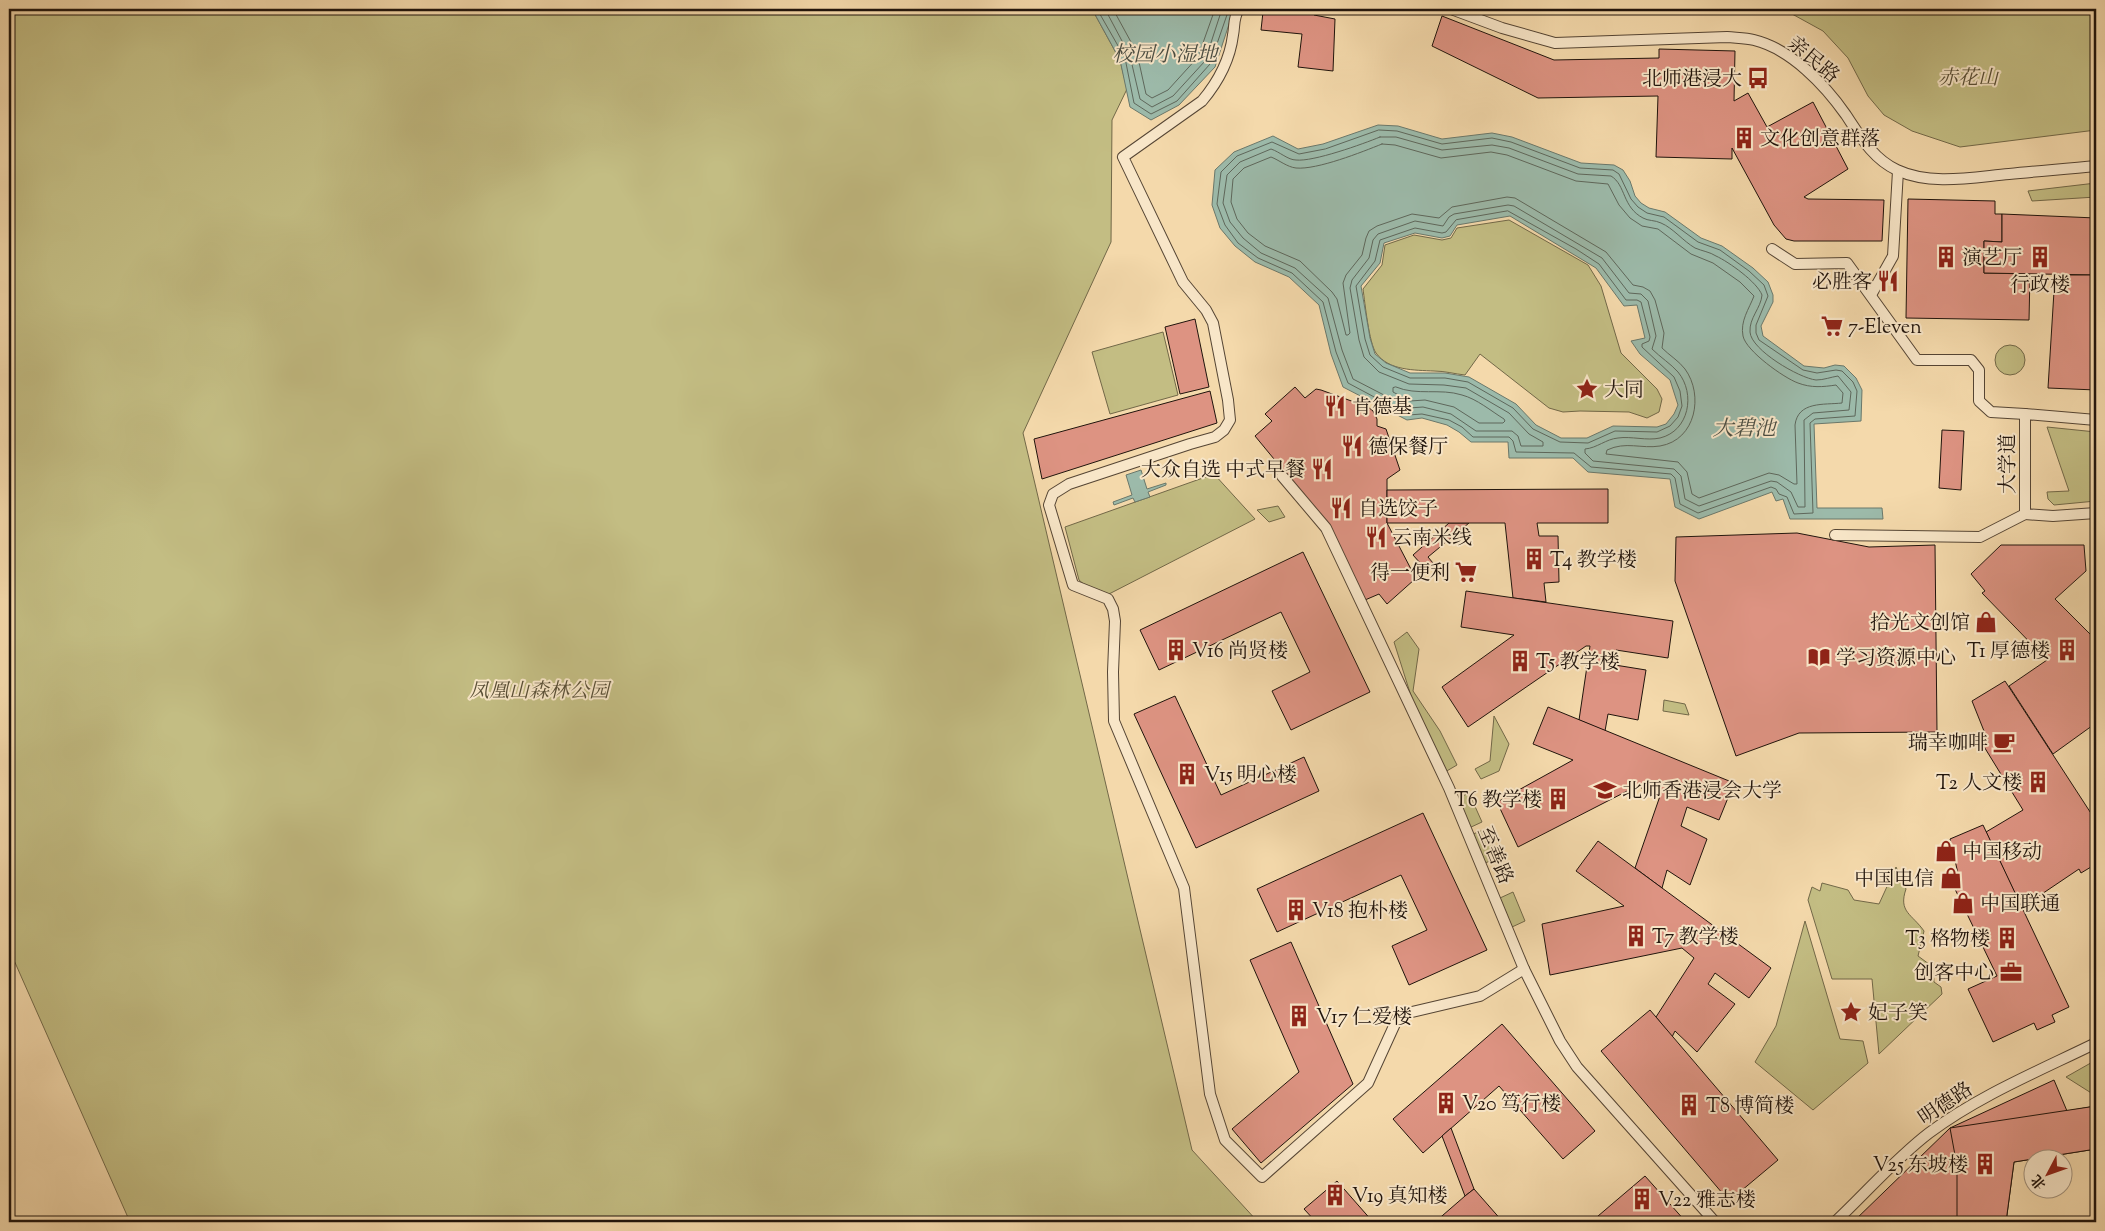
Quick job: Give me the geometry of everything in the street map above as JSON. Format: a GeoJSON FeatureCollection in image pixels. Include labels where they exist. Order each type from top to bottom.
{"type":"FeatureCollection","features":[{"type":"Feature","properties":{"kind":"lane"},"geometry":{"type":"LineString","coordinates":[[1239,9],[1234,16],[1233,35],[1226,62],[1211,91],[1202,101],[1123,157],[1184,282],[1206,310],[1213,323],[1230,420],[1224,430],[1215,437],[1069,484],[1053,494],[1049,505],[1073,585],[1108,599],[1113,609],[1115,620],[1114,720],[1184,888],[1210,1094],[1226,1140],[1262,1177],[1368,1083],[1399,1015],[1480,996],[1524,969]]}},
{"type":"Feature","properties":{"kind":"lane","name":"亲民路"},"geometry":{"type":"LineString","coordinates":[[1451,9],[1502,28],[1555,43],[1728,37],[1754,40],[1780,50],[1808,72],[1837,102],[1870,150],[1886,164],[1898,171],[1911,175],[1963,178],[2096,166]]}},
{"type":"Feature","properties":{"kind":"lane"},"geometry":{"type":"LineString","coordinates":[[1871,295],[1893,256],[1898,171]]}},
{"type":"Feature","properties":{"kind":"lane"},"geometry":{"type":"LineString","coordinates":[[1772,249],[1795,264],[1847,263],[1917,360],[1970,360],[1978,370],[1979,401],[1990,412],[2025,414]]}},
{"type":"Feature","properties":{"kind":"lane","name":"大学道"},"geometry":{"type":"LineString","coordinates":[[2096,420],[2025,414],[2025,514],[2053,516],[2096,512]]}},
{"type":"Feature","properties":{"kind":"lane","name":"至善路"},"geometry":{"type":"LineString","coordinates":[[1282,476],[1326,528],[1449,788],[1524,969],[1560,1041],[1577,1067],[1715,1222]]}},
{"type":"Feature","properties":{"kind":"lane"},"geometry":{"type":"LineString","coordinates":[[1835,535],[1980,537],[2025,514]]}},
{"type":"Feature","properties":{"kind":"lane","name":"明德路"},"geometry":{"type":"LineString","coordinates":[[1835,1222],[1902,1156],[1964,1108],[1986,1095],[2096,1044]]}},
{"type":"Feature","properties":{"kind":"green space","name":"凤凰山森林公园"},"geometry":{"type":"Polygon","coordinates":[[[9,9],[1092,9],[1120,60],[1127,89],[1112,120],[1111,242],[1023,433],[1192,1150],[1258,1222],[130,1222],[9,949],[9,9]]]}},
{"type":"Feature","properties":{"kind":"green space","name":"赤花山"},"geometry":{"type":"Polygon","coordinates":[[[1783,9],[2096,9],[2096,130],[1960,147],[1912,131],[1884,115],[1868,96],[1848,58],[1823,31],[1783,9]]]}},
{"type":"Feature","properties":{"kind":"green space"},"geometry":{"type":"Polygon","coordinates":[[[2096,183],[2096,197],[2032,201],[2028,191],[2096,183]]]}},
{"type":"Feature","properties":{"kind":"green space"},"geometry":{"type":"Polygon","coordinates":[[[1509,220],[1588,265],[1601,286],[1621,353],[1657,389],[1662,399],[1659,412],[1647,418],[1629,412],[1563,412],[1549,408],[1480,354],[1465,375],[1403,368],[1388,363],[1376,353],[1369,332],[1363,289],[1382,265],[1385,245],[1414,235],[1442,240],[1451,238],[1457,228],[1509,220]]]}},
{"type":"Feature","properties":{"kind":"green space"},"geometry":{"type":"Polygon","coordinates":[[[1163,332],[1178,395],[1110,414],[1092,352],[1163,332]]]}},
{"type":"Feature","properties":{"kind":"green space"},"geometry":{"type":"Polygon","coordinates":[[[2010,345],[2021,349],[2025,360],[2021,371],[2010,375],[1999,371],[1995,360],[1999,349],[2010,345]]]}},
{"type":"Feature","properties":{"kind":"green space"},"geometry":{"type":"Polygon","coordinates":[[[2047,427],[2096,432],[2096,501],[2054,505],[2048,499],[2047,492],[2069,491],[2047,427]]]}},
{"type":"Feature","properties":{"kind":"green space"},"geometry":{"type":"Polygon","coordinates":[[[1214,474],[1255,519],[1109,594],[1087,587],[1079,580],[1065,527],[1214,474]]]}},
{"type":"Feature","properties":{"kind":"green space"},"geometry":{"type":"Polygon","coordinates":[[[1278,506],[1285,517],[1269,522],[1257,510],[1278,506]]]}},
{"type":"Feature","properties":{"kind":"green space"},"geometry":{"type":"Polygon","coordinates":[[[1407,632],[1419,649],[1413,691],[1440,731],[1457,765],[1445,772],[1412,699],[1394,642],[1407,632]]]}},
{"type":"Feature","properties":{"kind":"green space"},"geometry":{"type":"Polygon","coordinates":[[[1664,700],[1685,704],[1689,715],[1663,711],[1664,700]]]}},
{"type":"Feature","properties":{"kind":"green space"},"geometry":{"type":"Polygon","coordinates":[[[1494,716],[1509,744],[1499,771],[1481,779],[1475,769],[1490,761],[1494,716]]]}},
{"type":"Feature","properties":{"kind":"green space"},"geometry":{"type":"Polygon","coordinates":[[[1469,793],[1482,822],[1469,828],[1456,799],[1469,793]]]}},
{"type":"Feature","properties":{"kind":"green space"},"geometry":{"type":"Polygon","coordinates":[[[1486,829],[1498,858],[1485,863],[1473,834],[1486,829]]]}},
{"type":"Feature","properties":{"kind":"green space"},"geometry":{"type":"Polygon","coordinates":[[[1896,867],[1906,889],[1904,897],[1905,908],[1924,931],[1918,956],[1933,967],[1934,982],[1941,987],[1942,994],[1879,1054],[1872,979],[1832,979],[1808,900],[1812,887],[1820,891],[1822,883],[1848,890],[1854,900],[1879,904],[1896,867]]]}},
{"type":"Feature","properties":{"kind":"green space"},"geometry":{"type":"Polygon","coordinates":[[[1513,892],[1525,921],[1512,927],[1500,898],[1513,892]]]}},
{"type":"Feature","properties":{"kind":"green space"},"geometry":{"type":"Polygon","coordinates":[[[1805,921],[1840,1039],[1863,1041],[1868,1063],[1813,1110],[1755,1062],[1776,1026],[1805,921]]]}},
{"type":"Feature","properties":{"kind":"green space"},"geometry":{"type":"Polygon","coordinates":[[[2096,1060],[2096,1096],[2066,1077],[2096,1060]]]}},
{"type":"Feature","properties":{"kind":"water","name":"校园小湿地"},"geometry":{"type":"Polygon","coordinates":[[[1092,9],[1234,9],[1215,67],[1179,105],[1151,120],[1130,107],[1120,60],[1092,9]]]}},
{"type":"Feature","properties":{"kind":"water","name":"大碧池"},"geometry":{"type":"Polygon","coordinates":[[[1378,125],[1398,126],[1442,139],[1492,133],[1512,137],[1581,163],[1614,165],[1623,170],[1630,181],[1635,196],[1641,203],[1649,208],[1665,212],[1701,238],[1722,246],[1753,268],[1768,282],[1773,295],[1773,302],[1761,326],[1763,336],[1804,366],[1824,368],[1835,365],[1844,366],[1856,378],[1862,390],[1861,421],[1814,424],[1817,508],[1882,508],[1883,519],[1790,519],[1783,499],[1776,501],[1772,492],[1699,519],[1675,507],[1670,479],[1588,472],[1573,458],[1509,458],[1508,442],[1471,442],[1447,425],[1422,418],[1407,420],[1343,387],[1331,354],[1319,305],[1289,277],[1255,262],[1235,246],[1220,228],[1212,205],[1215,170],[1234,152],[1273,136],[1298,149],[1323,144],[1378,125]],[[1510,216],[1457,225],[1450,236],[1442,238],[1415,233],[1384,243],[1380,263],[1361,286],[1370,338],[1375,354],[1386,363],[1410,373],[1445,373],[1469,377],[1516,404],[1536,425],[1561,438],[1587,438],[1613,426],[1657,427],[1666,424],[1678,405],[1670,380],[1640,354],[1631,341],[1645,338],[1637,305],[1624,306],[1596,268],[1510,216]]]}},
{"type":"Feature","properties":{"kind":"water"},"geometry":{"type":"Polygon","coordinates":[[[1141,470],[1147,489],[1166,483],[1166,485],[1148,492],[1150,497],[1135,502],[1133,498],[1114,505],[1113,502],[1132,495],[1126,475],[1141,470]]]}},
{"type":"Feature","properties":{"kind":"building"},"geometry":{"type":"Polygon","coordinates":[[[1295,9],[1315,9],[1314,15],[1335,19],[1333,71],[1298,67],[1302,34],[1261,30],[1263,12],[1295,14],[1295,9]]]}},
{"type":"Feature","properties":{"kind":"building","name":"文化创意群落"},"geometry":{"type":"Polygon","coordinates":[[[1442,16],[1554,60],[1659,58],[1659,49],[1735,51],[1734,101],[1748,93],[1767,127],[1813,102],[1848,169],[1804,197],[1808,199],[1884,200],[1882,241],[1794,241],[1786,239],[1774,225],[1732,148],[1732,159],[1656,157],[1658,96],[1538,98],[1432,46],[1442,16]]]}},
{"type":"Feature","properties":{"kind":"building","name":"演艺厅"},"geometry":{"type":"Polygon","coordinates":[[[1908,199],[1995,201],[1995,214],[2002,214],[2002,242],[1984,241],[1984,273],[2030,274],[2029,320],[1906,318],[1908,199]]]}},
{"type":"Feature","properties":{"kind":"building","name":"行政楼"},"geometry":{"type":"Polygon","coordinates":[[[2002,214],[2096,218],[2096,275],[1984,273],[1984,241],[2002,242],[2002,214]]]}},
{"type":"Feature","properties":{"kind":"building"},"geometry":{"type":"Polygon","coordinates":[[[2055,275],[2096,275],[2096,390],[2048,388],[2055,275]]]}},
{"type":"Feature","properties":{"kind":"building"},"geometry":{"type":"Polygon","coordinates":[[[1195,319],[1209,387],[1180,394],[1165,327],[1195,319]]]}},
{"type":"Feature","properties":{"kind":"building"},"geometry":{"type":"Polygon","coordinates":[[[1295,387],[1305,398],[1316,389],[1368,407],[1373,411],[1377,419],[1377,426],[1386,429],[1400,470],[1387,479],[1387,523],[1412,571],[1421,564],[1413,555],[1449,523],[1469,523],[1428,557],[1433,563],[1387,604],[1379,594],[1365,600],[1326,522],[1255,436],[1272,421],[1265,414],[1295,387]]]}},
{"type":"Feature","properties":{"kind":"building"},"geometry":{"type":"Polygon","coordinates":[[[1210,391],[1217,423],[1042,479],[1034,439],[1210,391]]]}},
{"type":"Feature","properties":{"kind":"building"},"geometry":{"type":"Polygon","coordinates":[[[1942,430],[1964,431],[1961,490],[1939,488],[1942,430]]]}},
{"type":"Feature","properties":{"kind":"building","name":"T4 教学楼"},"geometry":{"type":"Polygon","coordinates":[[[1608,489],[1608,523],[1537,523],[1539,536],[1558,536],[1559,582],[1544,583],[1546,602],[1513,598],[1505,523],[1387,523],[1387,490],[1608,489]]]}},
{"type":"Feature","properties":{"kind":"building","name":"学习资源中心"},"geometry":{"type":"Polygon","coordinates":[[[1797,533],[1869,547],[1935,545],[1937,732],[1799,733],[1736,756],[1675,581],[1676,537],[1797,533]]]}},
{"type":"Feature","properties":{"kind":"building","name":"T1 厚德楼"},"geometry":{"type":"Polygon","coordinates":[[[2001,545],[2084,545],[2086,571],[2055,599],[2096,640],[2096,723],[2053,754],[2009,686],[2047,660],[1982,593],[1985,591],[1971,574],[2001,545]]]}},
{"type":"Feature","properties":{"kind":"building","name":"V16 尚贤楼"},"geometry":{"type":"Polygon","coordinates":[[[1303,552],[1370,692],[1291,730],[1272,691],[1310,672],[1281,612],[1159,670],[1140,630],[1303,552]]]}},
{"type":"Feature","properties":{"kind":"building","name":"T5 教学楼"},"geometry":{"type":"Polygon","coordinates":[[[1466,591],[1673,621],[1668,658],[1616,650],[1615,665],[1646,670],[1638,720],[1608,714],[1605,731],[1579,720],[1590,646],[1586,646],[1468,727],[1442,687],[1514,635],[1461,627],[1466,591]]]}},
{"type":"Feature","properties":{"kind":"building","name":"T2 人文楼"},"geometry":{"type":"Polygon","coordinates":[[[2005,681],[2096,821],[2096,856],[2094,858],[2096,864],[2081,873],[2079,869],[2027,904],[2023,897],[2018,900],[1986,832],[2023,810],[1983,745],[1988,741],[1972,701],[2005,681]]]}},
{"type":"Feature","properties":{"kind":"building","name":"V15 明心楼"},"geometry":{"type":"Polygon","coordinates":[[[1175,696],[1221,795],[1304,757],[1319,791],[1196,848],[1134,714],[1175,696]]]}},
{"type":"Feature","properties":{"kind":"building","name":"T6 教学楼"},"geometry":{"type":"Polygon","coordinates":[[[1548,707],[1734,783],[1719,820],[1687,807],[1681,826],[1707,839],[1690,885],[1667,870],[1662,888],[1635,868],[1660,796],[1637,786],[1518,847],[1497,802],[1573,760],[1533,744],[1548,707]]]}},
{"type":"Feature","properties":{"kind":"building","name":"V18 抱朴楼"},"geometry":{"type":"Polygon","coordinates":[[[1423,813],[1487,950],[1409,985],[1392,946],[1427,930],[1401,875],[1277,932],[1257,889],[1423,813]]]}},
{"type":"Feature","properties":{"kind":"building","name":"T3 格物楼"},"geometry":{"type":"Polygon","coordinates":[[[1983,825],[2069,1007],[2052,1015],[2055,1022],[2037,1030],[2034,1023],[1993,1042],[1968,989],[1997,976],[1953,885],[1960,882],[1950,839],[1983,825]]]}},
{"type":"Feature","properties":{"kind":"building","name":"T7 教学楼"},"geometry":{"type":"Polygon","coordinates":[[[1598,841],[1771,968],[1749,998],[1715,973],[1708,984],[1735,1004],[1697,1052],[1675,1031],[1672,1037],[1656,1017],[1694,958],[1682,948],[1550,975],[1542,924],[1624,906],[1576,871],[1598,841]]]}},
{"type":"Feature","properties":{"kind":"building","name":"V17 仁爱楼"},"geometry":{"type":"Polygon","coordinates":[[[1291,942],[1353,1084],[1261,1163],[1232,1129],[1299,1072],[1250,960],[1291,942]]]}},
{"type":"Feature","properties":{"kind":"building","name":"T8 博简楼"},"geometry":{"type":"Polygon","coordinates":[[[1650,1010],[1778,1160],[1729,1201],[1601,1051],[1650,1010]]]}},
{"type":"Feature","properties":{"kind":"building","name":"V20 笃行楼"},"geometry":{"type":"Polygon","coordinates":[[[1502,1024],[1595,1131],[1563,1159],[1499,1086],[1423,1153],[1393,1119],[1502,1024]]]}},
{"type":"Feature","properties":{"kind":"building"},"geometry":{"type":"Polygon","coordinates":[[[2054,1080],[2067,1111],[2096,1106],[2096,1149],[2072,1153],[2072,1148],[2022,1148],[2022,1161],[2014,1162],[2006,1222],[1853,1222],[1950,1128],[2054,1080]]]}},
{"type":"Feature","properties":{"kind":"building","name":"V25 东坡楼"},"geometry":{"type":"Polygon","coordinates":[[[2096,1106],[2096,1149],[2072,1153],[2072,1148],[2022,1148],[2022,1161],[2014,1162],[2006,1222],[1957,1222],[1957,1166],[1950,1128],[2096,1106]]]}},
{"type":"Feature","properties":{"kind":"building"},"geometry":{"type":"Polygon","coordinates":[[[1451,1128],[1474,1189],[1465,1196],[1442,1136],[1451,1128]]]}},
{"type":"Feature","properties":{"kind":"building","name":"V22 雅志楼"},"geometry":{"type":"Polygon","coordinates":[[[1645,1176],[1686,1222],[1591,1222],[1645,1176]]]}},
{"type":"Feature","properties":{"kind":"building","name":"V19 真知楼"},"geometry":{"type":"Polygon","coordinates":[[[1337,1181],[1373,1222],[1316,1222],[1304,1209],[1337,1181]]]}},
{"type":"Feature","properties":{"kind":"building","name":"V19 真知楼"},"geometry":{"type":"Polygon","coordinates":[[[1474,1189],[1503,1222],[1435,1222],[1465,1196],[1474,1189]]]}},
{"type":"Feature","properties":{"kind":"place","name":"北师港浸大"},"geometry":{"type":"Point","coordinates":[1758,78]}},
{"type":"Feature","properties":{"kind":"place","name":"文化创意群落"},"geometry":{"type":"Point","coordinates":[1744,138]}},
{"type":"Feature","properties":{"kind":"place","name":"演艺厅"},"geometry":{"type":"Point","coordinates":[1946,257]}},
{"type":"Feature","properties":{"kind":"place","name":"行政楼"},"geometry":{"type":"Point","coordinates":[2040,257]}},
{"type":"Feature","properties":{"kind":"place","name":"必胜客"},"geometry":{"type":"Point","coordinates":[1888,281]}},
{"type":"Feature","properties":{"kind":"place","name":"7-Eleven"},"geometry":{"type":"Point","coordinates":[1832,326]}},
{"type":"Feature","properties":{"kind":"place","name":"大同"},"geometry":{"type":"Point","coordinates":[1587,389]}},
{"type":"Feature","properties":{"kind":"place","name":"肯德基"},"geometry":{"type":"Point","coordinates":[1335,406]}},
{"type":"Feature","properties":{"kind":"place","name":"德保餐厅"},"geometry":{"type":"Point","coordinates":[1352,446]}},
{"type":"Feature","properties":{"kind":"place","name":"大众自选 中式早餐"},"geometry":{"type":"Point","coordinates":[1322,469]}},
{"type":"Feature","properties":{"kind":"place","name":"自选饺子"},"geometry":{"type":"Point","coordinates":[1341,508]}},
{"type":"Feature","properties":{"kind":"place","name":"云南米线"},"geometry":{"type":"Point","coordinates":[1376,537]}},
{"type":"Feature","properties":{"kind":"place","name":"T4 教学楼"},"geometry":{"type":"Point","coordinates":[1534,559]}},
{"type":"Feature","properties":{"kind":"place","name":"得一便利"},"geometry":{"type":"Point","coordinates":[1466,572]}},
{"type":"Feature","properties":{"kind":"place","name":"拾光文创馆"},"geometry":{"type":"Point","coordinates":[1986,622]}},
{"type":"Feature","properties":{"kind":"place","name":"V16 尚贤楼"},"geometry":{"type":"Point","coordinates":[1176,650]}},
{"type":"Feature","properties":{"kind":"place","name":"T1 厚德楼"},"geometry":{"type":"Point","coordinates":[2067,650]}},
{"type":"Feature","properties":{"kind":"place","name":"学习资源中心"},"geometry":{"type":"Point","coordinates":[1819,657]}},
{"type":"Feature","properties":{"kind":"place","name":"T5 教学楼"},"geometry":{"type":"Point","coordinates":[1520,661]}},
{"type":"Feature","properties":{"kind":"place","name":"瑞幸咖啡"},"geometry":{"type":"Point","coordinates":[2004,742]}},
{"type":"Feature","properties":{"kind":"place","name":"V15 明心楼"},"geometry":{"type":"Point","coordinates":[1187,774]}},
{"type":"Feature","properties":{"kind":"place","name":"T2 人文楼"},"geometry":{"type":"Point","coordinates":[2038,782]}},
{"type":"Feature","properties":{"kind":"place","name":"北师香港浸会大学"},"geometry":{"type":"Point","coordinates":[1605,790]}},
{"type":"Feature","properties":{"kind":"place","name":"T6 教学楼"},"geometry":{"type":"Point","coordinates":[1558,799]}},
{"type":"Feature","properties":{"kind":"place","name":"中国移动"},"geometry":{"type":"Point","coordinates":[1946,851]}},
{"type":"Feature","properties":{"kind":"place","name":"中国电信"},"geometry":{"type":"Point","coordinates":[1951,878]}},
{"type":"Feature","properties":{"kind":"place","name":"中国联通"},"geometry":{"type":"Point","coordinates":[1963,903]}},
{"type":"Feature","properties":{"kind":"place","name":"V18 抱朴楼"},"geometry":{"type":"Point","coordinates":[1296,910]}},
{"type":"Feature","properties":{"kind":"place","name":"T7 教学楼"},"geometry":{"type":"Point","coordinates":[1636,936]}},
{"type":"Feature","properties":{"kind":"place","name":"T3 格物楼"},"geometry":{"type":"Point","coordinates":[2007,938]}},
{"type":"Feature","properties":{"kind":"place","name":"创客中心"},"geometry":{"type":"Point","coordinates":[2011,972]}},
{"type":"Feature","properties":{"kind":"place","name":"妃子笑"},"geometry":{"type":"Point","coordinates":[1851,1012]}},
{"type":"Feature","properties":{"kind":"place","name":"V17 仁爱楼"},"geometry":{"type":"Point","coordinates":[1299,1016]}},
{"type":"Feature","properties":{"kind":"place","name":"V20 笃行楼"},"geometry":{"type":"Point","coordinates":[1446,1103]}},
{"type":"Feature","properties":{"kind":"place","name":"T8 博简楼"},"geometry":{"type":"Point","coordinates":[1689,1105]}},
{"type":"Feature","properties":{"kind":"place","name":"V25 东坡楼"},"geometry":{"type":"Point","coordinates":[1985,1164]}},
{"type":"Feature","properties":{"kind":"place","name":"V19 真知楼"},"geometry":{"type":"Point","coordinates":[1335,1195]}},
{"type":"Feature","properties":{"kind":"place","name":"V22 雅志楼"},"geometry":{"type":"Point","coordinates":[1642,1199]}}]}
